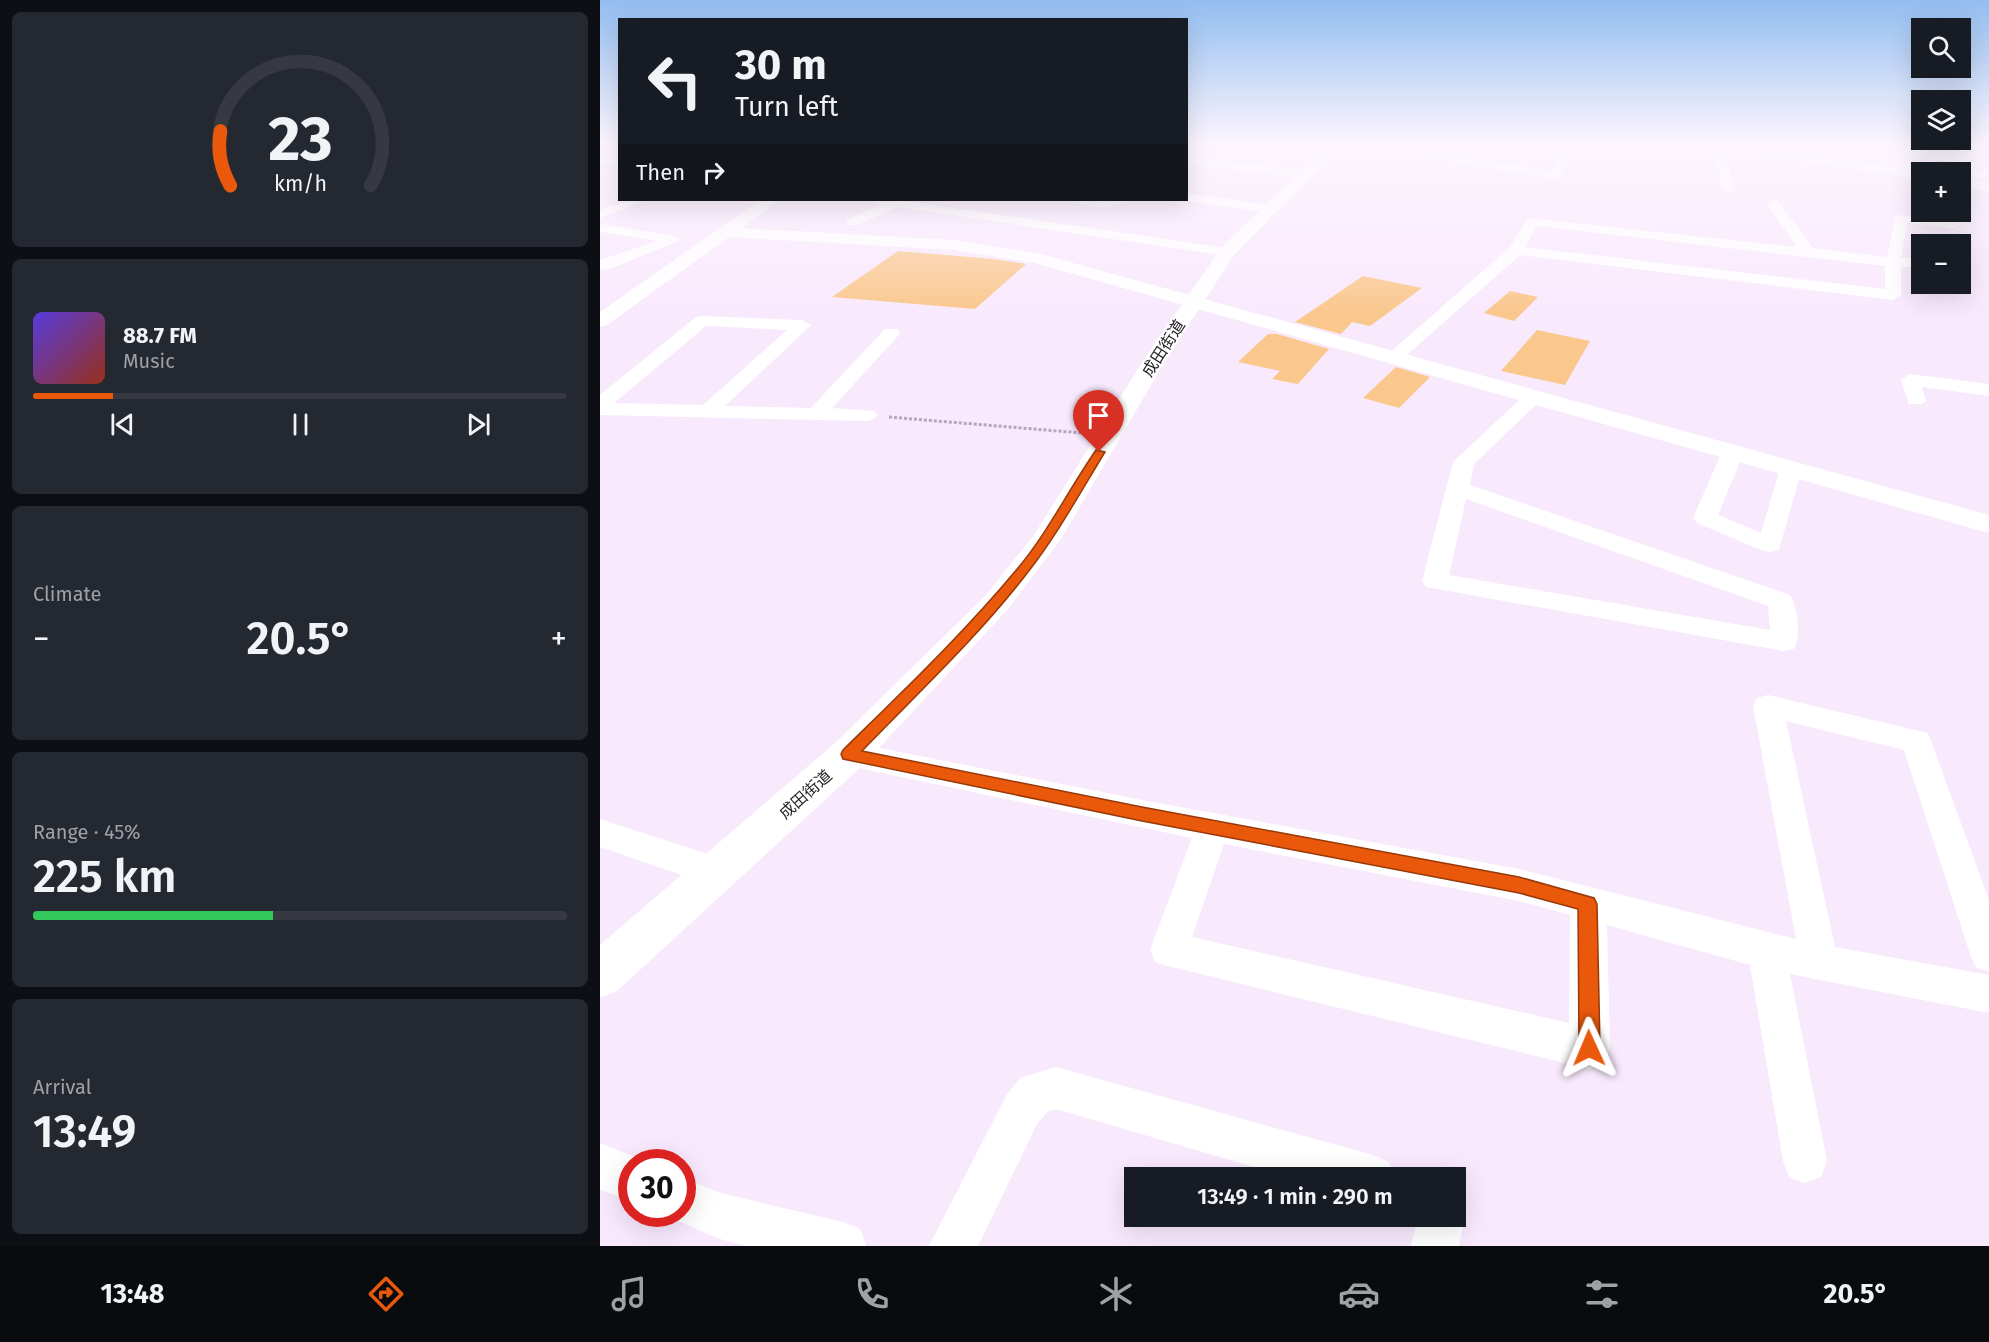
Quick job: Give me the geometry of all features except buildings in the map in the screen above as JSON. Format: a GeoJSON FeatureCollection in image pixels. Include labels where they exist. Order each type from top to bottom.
{"type":"FeatureCollection","features":[{"type":"Feature","properties":{"kind":"main road","name":"成田街道"},"geometry":{"type":"LineString","coordinates":[[600,975],[849,754],[949,653],[1023,571],[1063,513],[1194,301],[1227,252],[1280,199]]}},
{"type":"Feature","properties":{"kind":"main road"},"geometry":{"type":"LineString","coordinates":[[600,321],[769,201]]}},
{"type":"Feature","properties":{"kind":"main road"},"geometry":{"type":"LineString","coordinates":[[727,232],[902,241],[990,249],[1038,258],[1989,524]]}},
{"type":"Feature","properties":{"kind":"street"},"geometry":{"type":"LineString","coordinates":[[1201,199],[1270,209]]}},
{"type":"Feature","properties":{"kind":"street"},"geometry":{"type":"LineString","coordinates":[[600,214],[639,201]]}},
{"type":"Feature","properties":{"kind":"street"},"geometry":{"type":"LineString","coordinates":[[886,201],[1227,252]]}},
{"type":"Feature","properties":{"kind":"street"},"geometry":{"type":"LineString","coordinates":[[1088,201],[1105,203],[1116,201]]}},
{"type":"Feature","properties":{"kind":"street"},"geometry":{"type":"LineString","coordinates":[[852,222],[896,202]]}},
{"type":"Feature","properties":{"kind":"street"},"geometry":{"type":"LineString","coordinates":[[1773,204],[1808,252]]}},
{"type":"Feature","properties":{"kind":"street"},"geometry":{"type":"LineString","coordinates":[[1516,250],[1893,295],[1893,262],[1901,218],[1954,223]]}},
{"type":"Feature","properties":{"kind":"street"},"geometry":{"type":"LineString","coordinates":[[1394,357],[1516,250],[1533,221],[1893,262],[1911,262]]}},
{"type":"Feature","properties":{"kind":"street"},"geometry":{"type":"LineString","coordinates":[[600,228],[674,240],[607,265],[600,265]]}},
{"type":"Feature","properties":{"kind":"street"},"geometry":{"type":"LineString","coordinates":[[600,407],[702,321],[801,325],[708,411]]}},
{"type":"Feature","properties":{"kind":"street"},"geometry":{"type":"LineString","coordinates":[[816,414],[891,333]]}},
{"type":"Feature","properties":{"kind":"street"},"geometry":{"type":"LineString","coordinates":[[1916,400],[1910,380],[1989,390]]}},
{"type":"Feature","properties":{"kind":"street"},"geometry":{"type":"LineString","coordinates":[[1458,488],[1781,601],[1784,642],[1435,581],[1464,462],[1535,396]]}},
{"type":"Feature","properties":{"kind":"street"},"geometry":{"type":"LineString","coordinates":[[600,407],[867,415]]}},
{"type":"Feature","properties":{"kind":"street"},"geometry":{"type":"LineString","coordinates":[[1733,452],[1705,518],[1770,545],[1791,468]]}},
{"type":"Feature","properties":{"kind":"street"},"geometry":{"type":"LineString","coordinates":[[1819,962],[1768,706],[1917,741],[1989,954]]}},
{"type":"Feature","properties":{"kind":"street"},"geometry":{"type":"LineString","coordinates":[[849,754],[1519,885],[1767,952],[1989,994]]}},
{"type":"Feature","properties":{"kind":"street"},"geometry":{"type":"LineString","coordinates":[[1213,827],[1169,950],[1589,1048],[1588,904]]}},
{"type":"Feature","properties":{"kind":"street"},"geometry":{"type":"LineString","coordinates":[[600,833],[717,872]]}},
{"type":"Feature","properties":{"kind":"street"},"geometry":{"type":"LineString","coordinates":[[1767,952],[1805,1161]]}},
{"type":"Feature","properties":{"kind":"street"},"geometry":{"type":"LineString","coordinates":[[953,1246],[1022,1109],[1035,1093],[1056,1088],[1334,1167]]}},
{"type":"Feature","properties":{"kind":"street"},"geometry":{"type":"LineString","coordinates":[[600,1166],[618,1173]]}},
{"type":"Feature","properties":{"kind":"street"},"geometry":{"type":"LineString","coordinates":[[696,1206],[720,1216],[843,1246]]}},
{"type":"Feature","properties":{"kind":"street"},"geometry":{"type":"LineString","coordinates":[[1435,1246],[1439,1227]]}},
{"type":"Feature","properties":{"kind":"path"},"geometry":{"type":"LineString","coordinates":[[867,415],[1110,435]]}},
{"type":"Feature","properties":{"kind":"route"},"geometry":{"type":"LineString","coordinates":[[1099,452],[1046,539],[1023,571],[949,653],[849,754],[1142,814],[1519,885],[1588,904],[1589,1048]]}}]}
